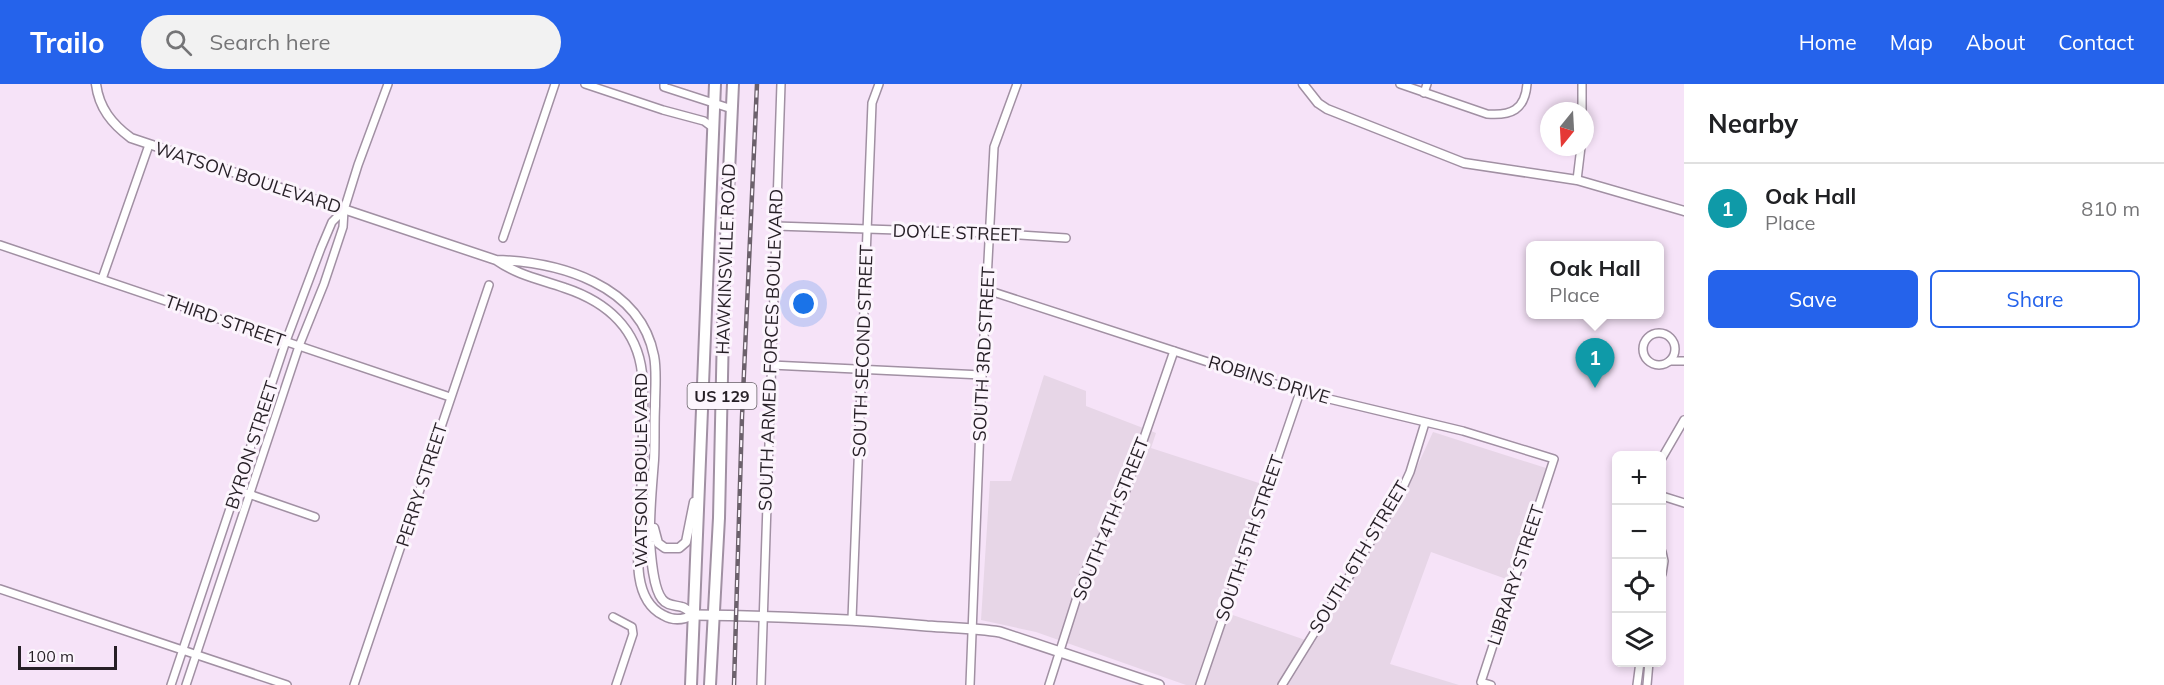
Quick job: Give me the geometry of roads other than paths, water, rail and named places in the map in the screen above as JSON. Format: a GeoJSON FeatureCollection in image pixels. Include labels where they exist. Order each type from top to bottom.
{"type":"FeatureCollection","features":[{"type":"Feature","properties":{"kind":"main road","name":"HAWKINSVILLE ROAD"},"geometry":{"type":"LineString","coordinates":[[692,685],[715,84]]}},
{"type":"Feature","properties":{"kind":"main road","name":"HAWKINSVILLE ROAD"},"geometry":{"type":"LineString","coordinates":[[710,685],[719,518],[724,284],[733,84]]}},
{"type":"Feature","properties":{"kind":"main road","name":"WATSON BOULEVARD"},"geometry":{"type":"LineString","coordinates":[[693,615],[852,619],[973,627],[1000,632],[1159,685]]}},
{"type":"Feature","properties":{"kind":"street","name":"WATSON BOULEVARD"},"geometry":{"type":"LineString","coordinates":[[96,84],[102,107],[109,118],[118,129],[131,138],[496,260],[515,261],[590,279],[620,297],[644,326],[654,356],[654,456],[649,526],[658,594],[671,606],[684,607],[693,615],[683,620],[660,614],[651,605],[643,589],[637,562],[641,505],[643,392],[640,356],[633,340],[625,326],[611,313],[584,296],[568,288],[513,272],[496,260]]}},
{"type":"Feature","properties":{"kind":"street","name":"BYRON STREET"},"geometry":{"type":"LineString","coordinates":[[186,685],[299,346],[337,246],[343,226],[344,210],[388,84]]}},
{"type":"Feature","properties":{"kind":"street"},"geometry":{"type":"LineString","coordinates":[[503,238],[555,84]]}},
{"type":"Feature","properties":{"kind":"street"},"geometry":{"type":"LineString","coordinates":[[585,84],[704,122],[712,127]]}},
{"type":"Feature","properties":{"kind":"street"},"geometry":{"type":"LineString","coordinates":[[664,84],[664,87],[732,109]]}},
{"type":"Feature","properties":{"kind":"street","name":"SOUTH ARMED FORCES BOULEVARD"},"geometry":{"type":"LineString","coordinates":[[761,685],[781,84]]}},
{"type":"Feature","properties":{"kind":"street","name":"SOUTH SECOND STREET"},"geometry":{"type":"LineString","coordinates":[[852,619],[872,103],[879,84]]}},
{"type":"Feature","properties":{"kind":"street","name":"SOUTH 3RD STREET"},"geometry":{"type":"LineString","coordinates":[[970,685],[982,375],[994,147],[1017,84]]}},
{"type":"Feature","properties":{"kind":"street"},"geometry":{"type":"LineString","coordinates":[[1303,84],[1318,103],[1327,109],[1464,163],[1577,180],[1684,211]]}},
{"type":"Feature","properties":{"kind":"street"},"geometry":{"type":"LineString","coordinates":[[1400,84],[1487,114],[1499,115],[1509,113],[1519,107],[1524,100],[1527,84]]}},
{"type":"Feature","properties":{"kind":"street"},"geometry":{"type":"LineString","coordinates":[[1424,93],[1427,84]]}},
{"type":"Feature","properties":{"kind":"street"},"geometry":{"type":"LineString","coordinates":[[1582,84],[1582,102]]}},
{"type":"Feature","properties":{"kind":"street"},"geometry":{"type":"LineString","coordinates":[[102,279],[149,145]]}},
{"type":"Feature","properties":{"kind":"street"},"geometry":{"type":"LineString","coordinates":[[1577,180],[1580,156]]}},
{"type":"Feature","properties":{"kind":"street","name":"BYRON STREET"},"geometry":{"type":"LineString","coordinates":[[171,685],[286,342],[332,222],[344,210]]}},
{"type":"Feature","properties":{"kind":"street","name":"DOYLE STREET"},"geometry":{"type":"LineString","coordinates":[[776,226],[989,233],[1066,238]]}},
{"type":"Feature","properties":{"kind":"street","name":"THIRD STREET"},"geometry":{"type":"LineString","coordinates":[[0,245],[450,397]]}},
{"type":"Feature","properties":{"kind":"street","name":"PERRY STREET"},"geometry":{"type":"LineString","coordinates":[[354,685],[489,285]]}},
{"type":"Feature","properties":{"kind":"street","name":"ROBINS DRIVE"},"geometry":{"type":"LineString","coordinates":[[987,290],[1300,392],[1463,431],[1554,459]]}},
{"type":"Feature","properties":{"kind":"street"},"geometry":{"type":"LineString","coordinates":[[1670,361],[1675,354],[1675,346],[1671,338],[1664,333],[1649,335],[1642,347],[1643,355],[1653,365],[1684,361]]}},
{"type":"Feature","properties":{"kind":"street"},"geometry":{"type":"LineString","coordinates":[[1675,346],[1684,351]]}},
{"type":"Feature","properties":{"kind":"street","name":"SOUTH 4TH STREET"},"geometry":{"type":"LineString","coordinates":[[1049,685],[1085,572],[1126,490],[1173,351]]}},
{"type":"Feature","properties":{"kind":"street"},"geometry":{"type":"LineString","coordinates":[[771,364],[982,375]]}},
{"type":"Feature","properties":{"kind":"street"},"geometry":{"type":"LineString","coordinates":[[274,377],[287,381]]}},
{"type":"Feature","properties":{"kind":"street","name":"SOUTH 5TH STREET"},"geometry":{"type":"LineString","coordinates":[[1200,685],[1300,392]]}},
{"type":"Feature","properties":{"kind":"street"},"geometry":{"type":"LineString","coordinates":[[1666,451],[1684,420]]}},
{"type":"Feature","properties":{"kind":"street","name":"SOUTH 6TH STREET"},"geometry":{"type":"LineString","coordinates":[[1282,685],[1400,494],[1410,472],[1425,423]]}},
{"type":"Feature","properties":{"kind":"street","name":"LIBRARY STREET"},"geometry":{"type":"LineString","coordinates":[[1491,685],[1481,682],[1554,459]]}},
{"type":"Feature","properties":{"kind":"street"},"geometry":{"type":"LineString","coordinates":[[651,504],[657,543],[665,548],[679,548],[686,542],[688,536],[699,473]]}},
{"type":"Feature","properties":{"kind":"street"},"geometry":{"type":"LineString","coordinates":[[237,490],[315,517]]}},
{"type":"Feature","properties":{"kind":"street"},"geometry":{"type":"LineString","coordinates":[[1666,497],[1684,503]]}},
{"type":"Feature","properties":{"kind":"street"},"geometry":{"type":"LineString","coordinates":[[212,565],[224,569]]}},
{"type":"Feature","properties":{"kind":"street"},"geometry":{"type":"LineString","coordinates":[[0,589],[286,685]]}},
{"type":"Feature","properties":{"kind":"street"},"geometry":{"type":"LineString","coordinates":[[613,617],[632,627],[633,634],[616,685]]}},
{"type":"Feature","properties":{"kind":"street"},"geometry":{"type":"LineString","coordinates":[[1637,685],[1639,667]]}},
{"type":"Feature","properties":{"kind":"street"},"geometry":{"type":"LineString","coordinates":[[1647,685],[1649,667]]}},
{"type":"Feature","properties":{"kind":"railway"},"geometry":{"type":"LineString","coordinates":[[734,685],[742,417],[757,84]]}},
{"type":"Feature","properties":{"kind":"place","name":"Oak Hall"},"geometry":{"type":"Point","coordinates":[1595,388]}}]}
